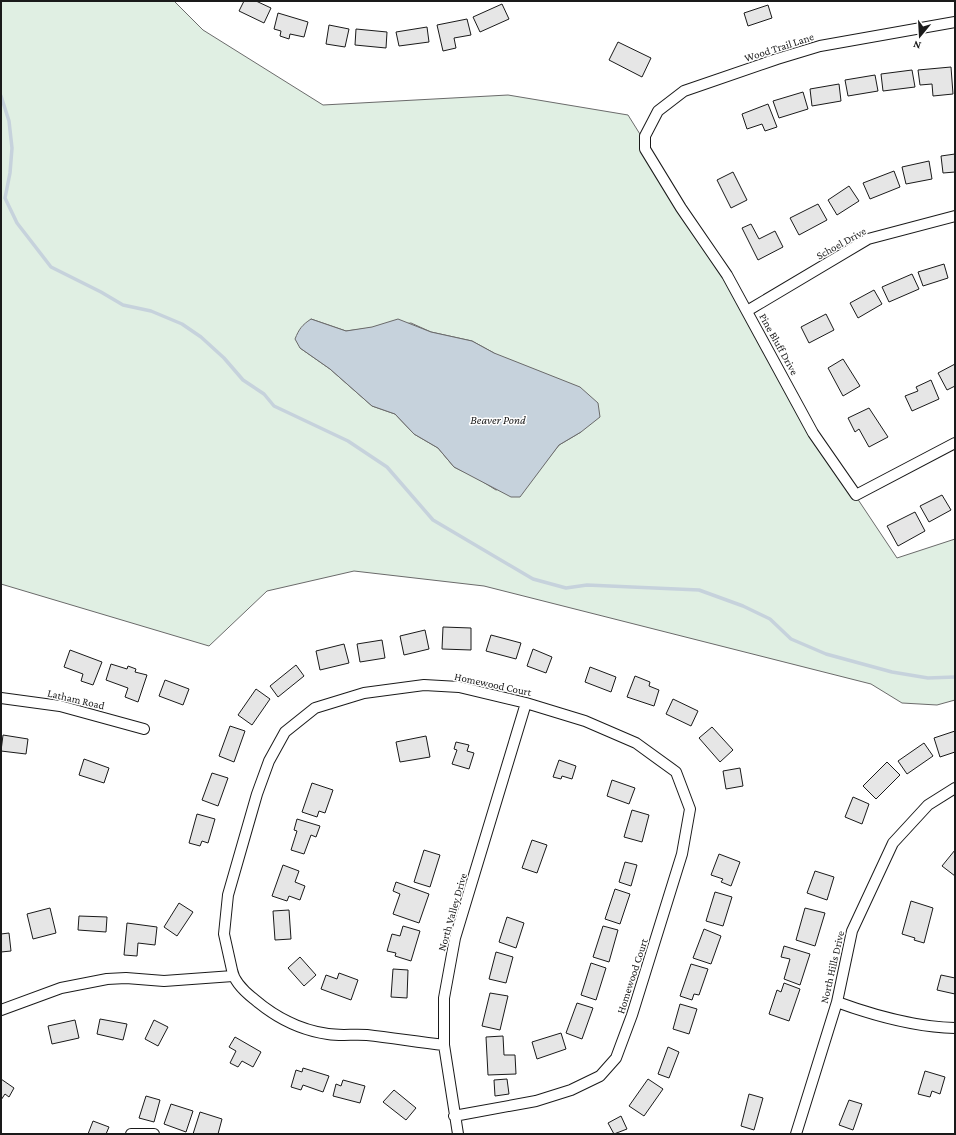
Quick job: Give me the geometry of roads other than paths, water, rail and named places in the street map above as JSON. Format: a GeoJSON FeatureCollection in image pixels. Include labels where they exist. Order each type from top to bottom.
{"type":"FeatureCollection","features":[{"type":"Feature","properties":{"kind":"street","name":"Wood Trail Lane"},"geometry":{"type":"LineString","coordinates":[[645,148],[645,136],[658,111],[684,91],[820,46],[955,22]]}},
{"type":"Feature","properties":{"kind":"street","name":"Pine Bluff Drive"},"geometry":{"type":"LineString","coordinates":[[645,148],[681,208],[727,275],[813,433],[856,495],[955,443]]}},
{"type":"Feature","properties":{"kind":"street","name":"Schoel Drive"},"geometry":{"type":"LineString","coordinates":[[747,311],[868,239],[955,216]]}},
{"type":"Feature","properties":{"kind":"street","name":"Homewood Court"},"geometry":{"type":"LineString","coordinates":[[444,1045],[366,1035],[328,1034],[310,1030],[283,1020],[267,1010],[245,991],[233,976],[224,934],[228,895],[257,794],[269,761],[285,732],[315,708],[364,693],[424,685],[459,687],[526,703],[586,721],[636,743],[676,772],[690,809],[682,854],[632,1015],[616,1058],[600,1076],[571,1090],[536,1101],[454,1116]]}},
{"type":"Feature","properties":{"kind":"street","name":"Latham Road"},"geometry":{"type":"LineString","coordinates":[[1,698],[60,706],[144,729]]}},
{"type":"Feature","properties":{"kind":"street","name":"North Valley Drive"},"geometry":{"type":"LineString","coordinates":[[458,1134],[444,1045],[444,998],[455,938],[526,703]]}},
{"type":"Feature","properties":{"kind":"street","name":"North Hills Drive"},"geometry":{"type":"LineString","coordinates":[[796,1134],[837,1002],[852,931],[893,843],[928,805],[955,788]]}},
{"type":"Feature","properties":{"kind":"street"},"geometry":{"type":"LineString","coordinates":[[1,1010],[60,988],[107,980],[126,978],[164,981],[233,976]]}},
{"type":"Feature","properties":{"kind":"street"},"geometry":{"type":"LineString","coordinates":[[837,1002],[872,1015],[932,1028],[955,1028]]}},
{"type":"Feature","properties":{"kind":"street"},"geometry":{"type":"LineString","coordinates":[[131,1134],[154,1134]]}},
{"type":"Feature","properties":{"kind":"water","name":"Beaver Pond"},"geometry":{"type":"Polygon","coordinates":[[[311,319],[346,331],[372,327],[398,319],[431,332],[472,341],[494,353],[580,387],[598,403],[600,417],[581,432],[559,445],[520,497],[511,497],[454,467],[438,448],[414,434],[395,414],[372,406],[330,369],[300,348],[295,339],[305,323],[311,319]]]}},
{"type":"Feature","properties":{"kind":"waterway"},"geometry":{"type":"LineString","coordinates":[[1,96],[9,121],[12,148],[10,173],[5,198],[17,223],[51,267],[101,292],[123,305],[151,311],[182,324],[201,337],[224,358],[243,380],[264,394],[274,406],[348,441],[387,467],[433,520],[533,579],[566,588],[587,585],[699,590],[743,606],[770,619],[791,639],[826,654],[892,672],[928,678],[955,677]]}}]}
